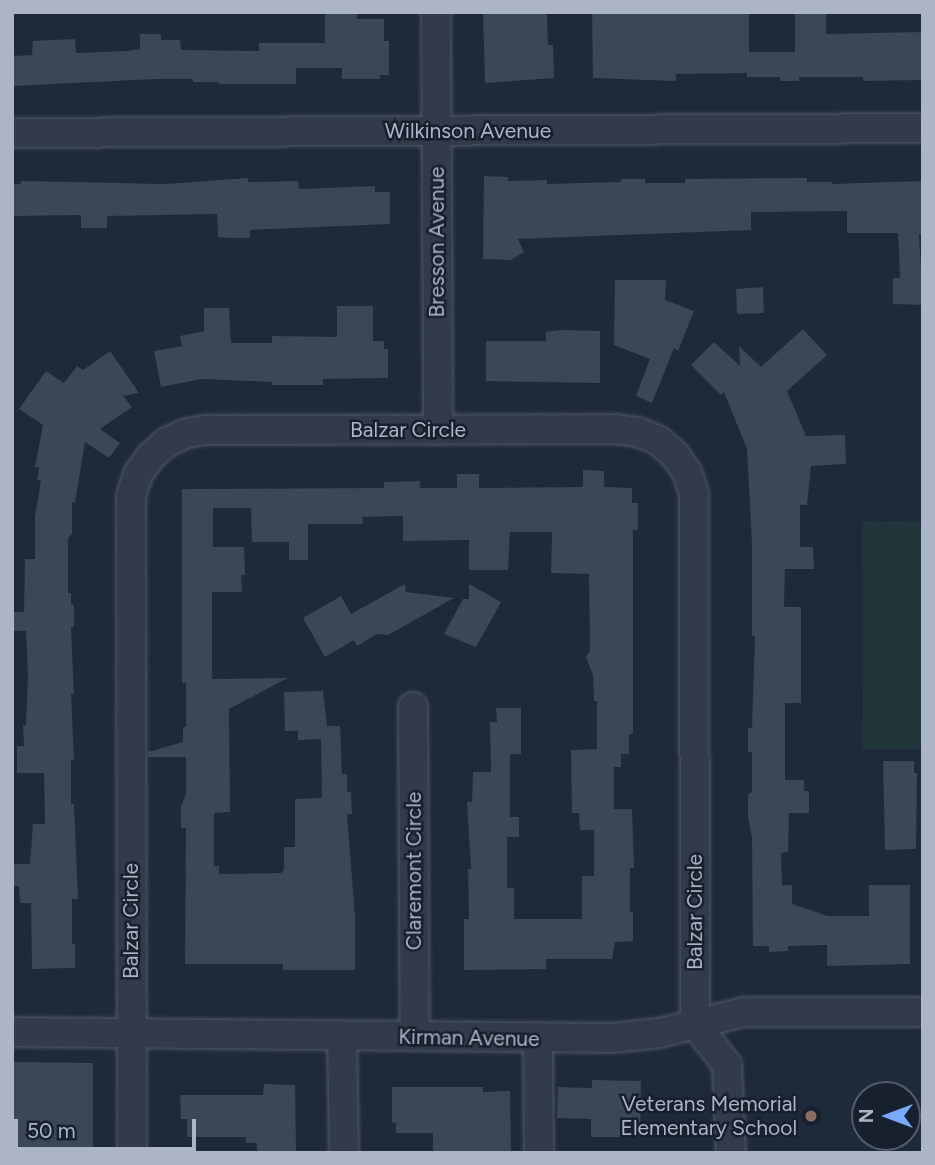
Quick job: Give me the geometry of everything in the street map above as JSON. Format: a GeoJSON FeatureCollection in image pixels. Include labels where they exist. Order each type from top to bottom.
{"type":"FeatureCollection","features":[{"type":"Feature","properties":{"kind":"street","name":"Bresson Avenue"},"geometry":{"type":"LineString","coordinates":[[436,12],[438,430]]}},
{"type":"Feature","properties":{"kind":"street","name":"Wilkinson Avenue"},"geometry":{"type":"LineString","coordinates":[[12,133],[923,128]]}},
{"type":"Feature","properties":{"kind":"street","name":"Balzar Circle"},"geometry":{"type":"LineString","coordinates":[[132,1153],[131,496],[138,474],[150,456],[167,442],[187,433],[206,430],[615,429],[638,432],[659,441],[675,455],[687,472],[694,494],[695,1024]]}},
{"type":"Feature","properties":{"kind":"street","name":"Claremont Circle"},"geometry":{"type":"LineString","coordinates":[[413,707],[415,1036]]}},
{"type":"Feature","properties":{"kind":"street","name":"Kirman Avenue"},"geometry":{"type":"LineString","coordinates":[[12,1032],[415,1036],[538,1040],[636,1037],[756,1012],[923,1012]]}},
{"type":"Feature","properties":{"kind":"street"},"geometry":{"type":"LineString","coordinates":[[695,1024],[727,1065],[731,1153]]}},
{"type":"Feature","properties":{"kind":"street"},"geometry":{"type":"LineString","coordinates":[[342,1037],[344,1153]]}},
{"type":"Feature","properties":{"kind":"street"},"geometry":{"type":"LineString","coordinates":[[538,1040],[539,1153]]}},
{"type":"Feature","properties":{"kind":"green space"},"geometry":{"type":"Polygon","coordinates":[[[862,521],[923,522],[923,749],[863,749],[862,521]]]}},
{"type":"Feature","properties":{"kind":"building"},"geometry":{"type":"Polygon","coordinates":[[[325,12],[357,12],[357,19],[384,19],[384,41],[389,41],[389,75],[380,75],[380,79],[342,79],[342,68],[296,68],[296,84],[219,84],[193,82],[193,79],[156,79],[12,86],[12,56],[32,55],[33,41],[75,39],[76,53],[126,51],[140,49],[140,34],[161,34],[161,40],[180,40],[181,50],[259,51],[259,43],[325,43],[325,12]]]}},
{"type":"Feature","properties":{"kind":"building"},"geometry":{"type":"Polygon","coordinates":[[[483,12],[547,12],[548,45],[553,45],[554,78],[485,83],[483,12]]]}},
{"type":"Feature","properties":{"kind":"building"},"geometry":{"type":"Polygon","coordinates":[[[592,12],[749,12],[749,52],[795,52],[795,12],[826,12],[826,34],[923,32],[923,80],[863,81],[863,77],[799,77],[799,81],[780,81],[780,77],[747,77],[747,73],[676,74],[676,81],[593,78],[592,12]]]}},
{"type":"Feature","properties":{"kind":"building"},"geometry":{"type":"Polygon","coordinates":[[[484,176],[508,177],[508,181],[547,180],[547,184],[621,182],[621,179],[645,179],[645,183],[685,183],[685,179],[807,178],[807,182],[832,184],[923,181],[923,234],[919,234],[923,305],[893,304],[893,278],[900,278],[898,233],[847,233],[847,211],[751,212],[751,230],[518,239],[524,252],[511,260],[483,259],[484,176]]]}},
{"type":"Feature","properties":{"kind":"building"},"geometry":{"type":"Polygon","coordinates":[[[248,178],[248,182],[298,181],[299,189],[375,186],[375,192],[390,192],[390,224],[250,230],[250,238],[231,238],[218,237],[217,214],[107,216],[107,228],[81,228],[81,215],[12,216],[12,184],[21,184],[21,181],[166,184],[248,178]]]}},
{"type":"Feature","properties":{"kind":"building"},"geometry":{"type":"Polygon","coordinates":[[[615,280],[666,280],[665,300],[694,311],[678,351],[674,348],[652,403],[636,396],[650,359],[614,345],[615,280]]]}},
{"type":"Feature","properties":{"kind":"building"},"geometry":{"type":"Polygon","coordinates":[[[763,287],[764,313],[737,314],[736,289],[763,287]]]}},
{"type":"Feature","properties":{"kind":"building"},"geometry":{"type":"Polygon","coordinates":[[[337,306],[373,306],[373,341],[384,341],[384,349],[388,349],[388,378],[323,379],[323,385],[272,385],[272,382],[201,379],[161,387],[154,351],[182,346],[180,336],[204,331],[204,308],[229,308],[231,343],[272,343],[272,336],[337,337],[337,306]]]}},
{"type":"Feature","properties":{"kind":"building"},"geometry":{"type":"Polygon","coordinates":[[[803,329],[827,355],[787,391],[806,436],[845,435],[846,464],[811,466],[807,505],[800,505],[800,547],[813,547],[814,569],[785,569],[784,607],[801,607],[801,703],[785,703],[785,780],[804,780],[804,791],[809,791],[809,813],[789,813],[788,852],[781,853],[782,885],[792,885],[792,904],[828,916],[869,916],[869,885],[910,885],[910,964],[827,966],[827,945],[788,946],[788,951],[769,952],[769,946],[753,946],[752,838],[748,817],[748,794],[752,792],[752,752],[748,752],[748,728],[752,728],[755,636],[752,636],[752,544],[747,449],[724,392],[721,395],[691,365],[714,342],[740,366],[739,346],[761,367],[803,329]]]}},
{"type":"Feature","properties":{"kind":"building"},"geometry":{"type":"Polygon","coordinates":[[[600,331],[600,383],[486,381],[486,341],[546,341],[546,332],[600,331]]]}},
{"type":"Feature","properties":{"kind":"building"},"geometry":{"type":"Polygon","coordinates":[[[110,351],[139,393],[123,396],[132,407],[100,429],[120,443],[109,458],[85,442],[75,503],[72,502],[72,534],[68,538],[68,593],[71,593],[71,604],[74,605],[74,627],[71,627],[74,760],[71,760],[71,804],[74,804],[78,899],[72,899],[75,968],[32,969],[31,903],[20,903],[19,886],[12,886],[12,864],[30,864],[33,824],[45,824],[44,773],[17,773],[17,746],[24,746],[23,725],[26,725],[28,678],[26,631],[12,631],[12,612],[24,612],[25,559],[35,559],[35,516],[41,481],[37,480],[39,467],[35,467],[43,425],[19,409],[46,371],[64,383],[77,366],[83,370],[110,351]]]}},
{"type":"Feature","properties":{"kind":"building"},"geometry":{"type":"Polygon","coordinates":[[[583,470],[604,471],[604,487],[632,488],[632,503],[638,503],[638,530],[633,530],[633,734],[629,734],[629,754],[621,754],[621,767],[614,767],[614,809],[632,809],[634,868],[630,868],[630,912],[633,912],[633,941],[615,942],[612,959],[546,959],[546,969],[464,970],[464,919],[469,919],[468,869],[471,869],[467,802],[472,802],[473,772],[491,772],[490,722],[497,722],[496,708],[521,708],[521,754],[510,754],[510,817],[519,817],[519,837],[507,837],[507,888],[514,888],[514,919],[582,919],[582,876],[594,876],[594,830],[580,830],[579,813],[572,813],[571,750],[597,749],[597,701],[594,701],[593,675],[586,657],[590,651],[589,574],[551,573],[552,532],[510,532],[508,570],[469,570],[469,540],[403,541],[403,516],[362,517],[363,524],[308,524],[308,560],[289,560],[289,542],[252,542],[251,508],[213,508],[213,547],[244,547],[245,575],[241,575],[242,592],[212,592],[212,679],[288,678],[229,709],[230,812],[214,813],[214,866],[219,866],[219,874],[281,873],[284,870],[284,847],[295,847],[295,799],[322,798],[321,739],[298,740],[298,731],[285,731],[284,692],[323,691],[327,726],[340,726],[342,774],[347,774],[347,792],[351,792],[352,814],[347,814],[355,916],[355,970],[283,970],[283,964],[185,964],[186,828],[181,828],[181,807],[186,794],[186,757],[148,757],[148,752],[183,742],[183,727],[186,727],[186,683],[182,683],[182,489],[384,488],[384,482],[420,481],[420,488],[457,488],[457,474],[479,474],[479,488],[583,487],[583,470]]]}},
{"type":"Feature","properties":{"kind":"building"},"geometry":{"type":"Polygon","coordinates":[[[405,584],[406,592],[454,598],[388,635],[377,634],[357,646],[354,640],[325,657],[303,618],[341,596],[351,614],[405,584]]]}},
{"type":"Feature","properties":{"kind":"building"},"geometry":{"type":"Polygon","coordinates":[[[469,584],[501,602],[476,647],[444,634],[463,599],[469,599],[469,584]]]}},
{"type":"Feature","properties":{"kind":"building"},"geometry":{"type":"Polygon","coordinates":[[[883,761],[914,761],[914,773],[917,773],[916,849],[885,850],[883,761]]]}},
{"type":"Feature","properties":{"kind":"building"},"geometry":{"type":"Polygon","coordinates":[[[12,1062],[93,1063],[93,1153],[12,1153],[12,1062]]]}},
{"type":"Feature","properties":{"kind":"building"},"geometry":{"type":"Polygon","coordinates":[[[592,1080],[641,1081],[640,1137],[591,1137],[591,1119],[557,1118],[558,1087],[592,1088],[592,1080]]]}},
{"type":"Feature","properties":{"kind":"building"},"geometry":{"type":"Polygon","coordinates":[[[264,1084],[295,1085],[296,1153],[257,1153],[257,1143],[246,1143],[246,1137],[187,1137],[187,1119],[181,1119],[180,1095],[263,1095],[264,1084]]]}},
{"type":"Feature","properties":{"kind":"building"},"geometry":{"type":"Polygon","coordinates":[[[392,1087],[483,1087],[483,1092],[510,1091],[511,1153],[433,1153],[433,1133],[396,1133],[396,1122],[392,1123],[392,1087]]]}},
{"type":"Feature","properties":{"kind":"place","name":"Veterans Memorial Elementary School"},"geometry":{"type":"Point","coordinates":[811,1116]}}]}
